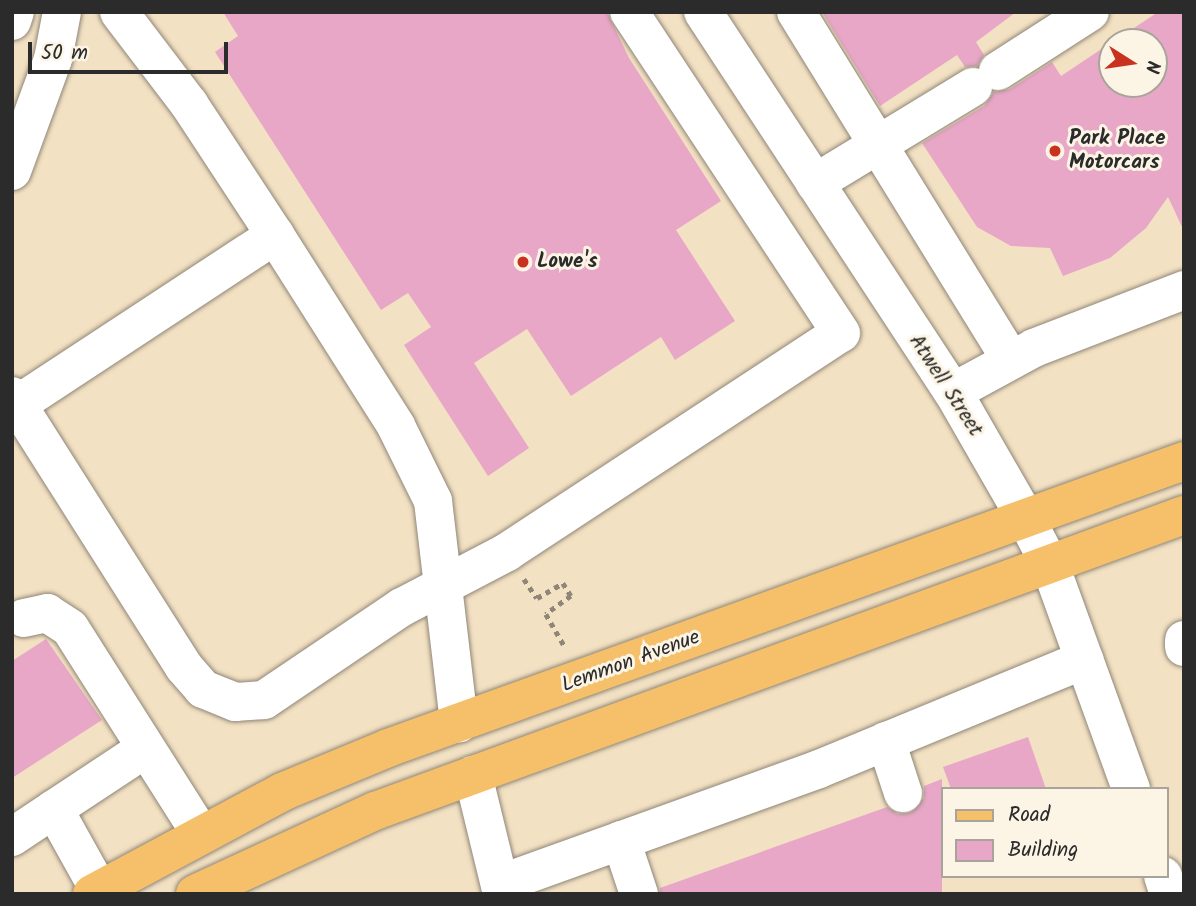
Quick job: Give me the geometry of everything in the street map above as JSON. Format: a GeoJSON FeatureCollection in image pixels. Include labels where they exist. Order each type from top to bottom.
{"type":"FeatureCollection","features":[{"type":"Feature","properties":{"kind":"main road","name":"Lemmon Avenue"},"geometry":{"type":"LineString","coordinates":[[97,892],[200,833],[282,792],[459,723],[1184,461]]}},
{"type":"Feature","properties":{"kind":"main road"},"geometry":{"type":"LineString","coordinates":[[195,894],[375,811],[1184,515]]}},
{"type":"Feature","properties":{"kind":"main road"},"geometry":{"type":"LineString","coordinates":[[459,723],[473,775]]}},
{"type":"Feature","properties":{"kind":"street"},"geometry":{"type":"LineString","coordinates":[[12,21],[15,12]]}},
{"type":"Feature","properties":{"kind":"street"},"geometry":{"type":"LineString","coordinates":[[12,171],[53,59],[62,12]]}},
{"type":"Feature","properties":{"kind":"street"},"geometry":{"type":"LineString","coordinates":[[119,12],[189,104],[275,236],[396,426],[433,501],[459,723]]}},
{"type":"Feature","properties":{"kind":"street"},"geometry":{"type":"LineString","coordinates":[[629,12],[841,333]]}},
{"type":"Feature","properties":{"kind":"street","name":"Atwell Street"},"geometry":{"type":"LineString","coordinates":[[703,12],[892,306],[953,392],[1026,519],[1049,565],[1130,787]]}},
{"type":"Feature","properties":{"kind":"street"},"geometry":{"type":"LineString","coordinates":[[796,12],[1011,360]]}},
{"type":"Feature","properties":{"kind":"street"},"geometry":{"type":"LineString","coordinates":[[815,183],[880,146],[1090,12]]}},
{"type":"Feature","properties":{"kind":"street"},"geometry":{"type":"LineString","coordinates":[[275,236],[14,403],[184,667],[203,689],[235,702],[264,700],[402,607],[507,552],[841,333],[892,306]]}},
{"type":"Feature","properties":{"kind":"street"},"geometry":{"type":"LineString","coordinates":[[953,392],[1011,360],[1184,290]]}},
{"type":"Feature","properties":{"kind":"street"},"geometry":{"type":"LineString","coordinates":[[16,615],[47,613],[70,628],[200,833]]}},
{"type":"Feature","properties":{"kind":"street"},"geometry":{"type":"LineString","coordinates":[[1184,640],[1184,647]]}},
{"type":"Feature","properties":{"kind":"street"},"geometry":{"type":"LineString","coordinates":[[473,775],[501,889],[621,840],[886,741],[1084,660]]}},
{"type":"Feature","properties":{"kind":"street"},"geometry":{"type":"LineString","coordinates":[[886,741],[903,793]]}},
{"type":"Feature","properties":{"kind":"street"},"geometry":{"type":"LineString","coordinates":[[12,837],[146,748]]}},
{"type":"Feature","properties":{"kind":"street"},"geometry":{"type":"LineString","coordinates":[[54,809],[97,892]]}},
{"type":"Feature","properties":{"kind":"street"},"geometry":{"type":"LineString","coordinates":[[621,840],[639,894]]}},
{"type":"Feature","properties":{"kind":"path"},"geometry":{"type":"LineString","coordinates":[[507,552],[537,598],[563,583],[572,596],[547,614],[566,648]]}},
{"type":"Feature","properties":{"kind":"building","name":"Lowe's"},"geometry":{"type":"Polygon","coordinates":[[[223,12],[607,12],[629,58],[721,201],[676,230],[735,321],[675,360],[661,337],[571,396],[527,329],[474,363],[529,448],[488,476],[404,345],[431,327],[408,293],[381,310],[215,52],[238,36],[223,12]]]}},
{"type":"Feature","properties":{"kind":"building"},"geometry":{"type":"Polygon","coordinates":[[[822,12],[1016,12],[976,42],[984,55],[977,66],[965,67],[957,55],[880,106],[822,12]]]}},
{"type":"Feature","properties":{"kind":"building","name":"Park Place Motorcars"},"geometry":{"type":"Polygon","coordinates":[[[1158,12],[1184,12],[1184,231],[1168,197],[1146,228],[1110,258],[1063,276],[1050,248],[1011,246],[977,227],[922,143],[984,106],[994,92],[1010,89],[1052,62],[1061,76],[1098,51],[1098,98],[1168,98],[1168,28],[1134,28],[1158,12]]]}},
{"type":"Feature","properties":{"kind":"building"},"geometry":{"type":"Polygon","coordinates":[[[46,639],[102,720],[12,778],[12,661],[46,639]]]}},
{"type":"Feature","properties":{"kind":"building"},"geometry":{"type":"Polygon","coordinates":[[[1028,737],[1045,787],[950,787],[943,767],[1028,737]]]}},
{"type":"Feature","properties":{"kind":"building"},"geometry":{"type":"Polygon","coordinates":[[[942,779],[942,894],[660,894],[660,888],[887,807],[898,814],[910,813],[924,798],[924,786],[942,779]]]}},
{"type":"Feature","properties":{"kind":"place","name":"Park Place Motorcars"},"geometry":{"type":"Point","coordinates":[1055,151]}},
{"type":"Feature","properties":{"kind":"place","name":"Lowe's"},"geometry":{"type":"Point","coordinates":[523,262]}}]}
